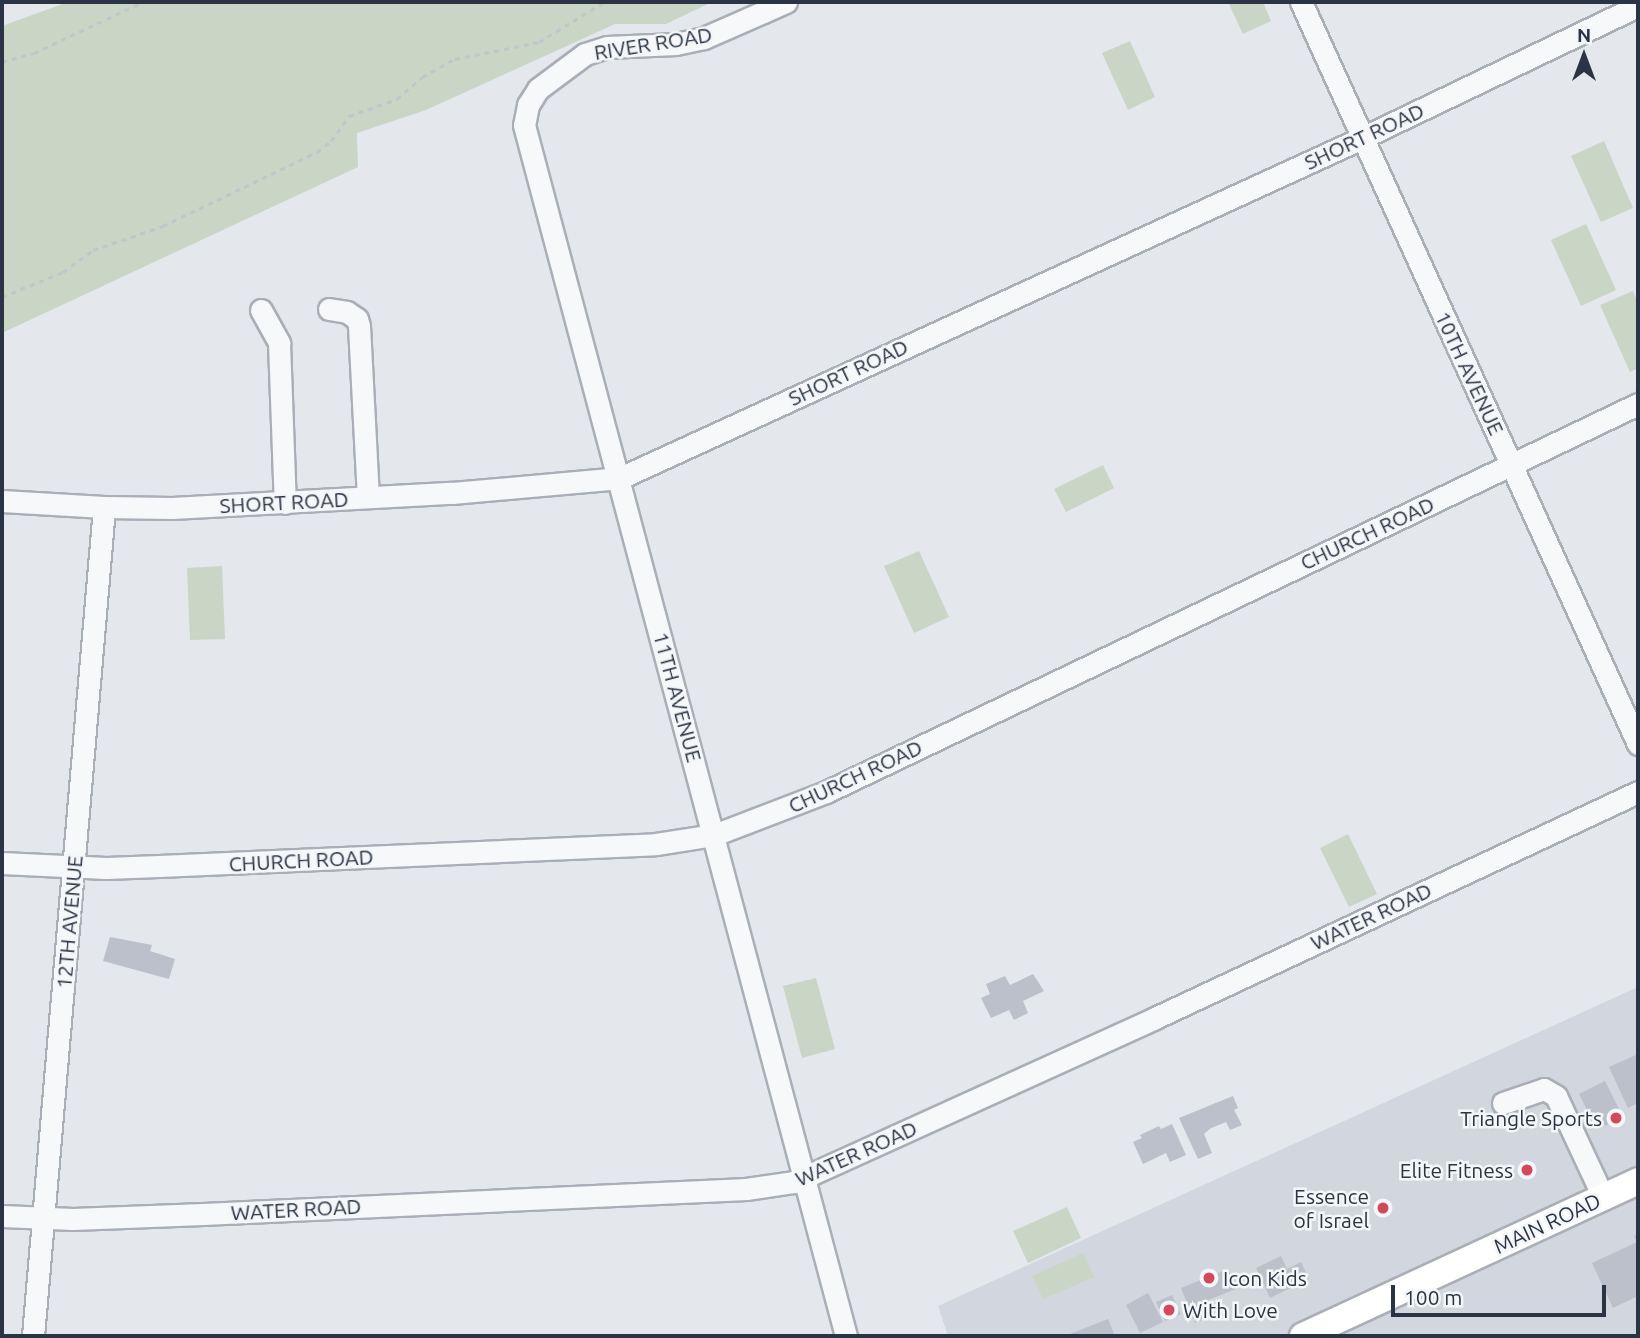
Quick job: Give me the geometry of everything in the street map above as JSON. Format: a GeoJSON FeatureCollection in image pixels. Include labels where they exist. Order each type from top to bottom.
{"type":"FeatureCollection","features":[{"type":"Feature","properties":{"kind":"main road","name":"MAIN ROAD"},"geometry":{"type":"LineString","coordinates":[[1303,1336],[1638,1181]]}},
{"type":"Feature","properties":{"kind":"street","name":"RIVER ROAD"},"geometry":{"type":"LineString","coordinates":[[561,71],[599,49],[676,44],[704,38],[786,2]]}},
{"type":"Feature","properties":{"kind":"street","name":"10TH AVENUE"},"geometry":{"type":"LineString","coordinates":[[1301,2],[1638,744]]}},
{"type":"Feature","properties":{"kind":"street","name":"SHORT ROAD"},"geometry":{"type":"LineString","coordinates":[[2,500],[104,508],[285,503],[620,478],[1362,138],[1638,6]]}},
{"type":"Feature","properties":{"kind":"street","name":"11TH AVENUE"},"geometry":{"type":"LineString","coordinates":[[561,71],[531,99],[526,113],[525,131],[620,478],[846,1336]]}},
{"type":"Feature","properties":{"kind":"street"},"geometry":{"type":"LineString","coordinates":[[329,309],[347,312],[357,319],[359,326],[368,497]]}},
{"type":"Feature","properties":{"kind":"street"},"geometry":{"type":"LineString","coordinates":[[261,310],[279,343],[285,503]]}},
{"type":"Feature","properties":{"kind":"street","name":"CHURCH ROAD"},"geometry":{"type":"LineString","coordinates":[[2,863],[146,867],[656,844],[714,835],[826,792],[1638,404]]}},
{"type":"Feature","properties":{"kind":"street","name":"12TH AVENUE"},"geometry":{"type":"LineString","coordinates":[[33,1336],[104,508]]}},
{"type":"Feature","properties":{"kind":"street","name":"WATER ROAD"},"geometry":{"type":"LineString","coordinates":[[2,1216],[44,1219],[746,1189],[785,1184],[1156,1018],[1638,792]]}},
{"type":"Feature","properties":{"kind":"street"},"geometry":{"type":"LineString","coordinates":[[1503,1103],[1544,1089],[1556,1096],[1603,1197]]}},
{"type":"Feature","properties":{"kind":"path"},"geometry":{"type":"LineString","coordinates":[[2,62],[34,53],[143,2]]}},
{"type":"Feature","properties":{"kind":"path"},"geometry":{"type":"LineString","coordinates":[[2,297],[63,272],[93,250],[163,226],[317,152],[331,141],[349,116],[397,99],[422,77],[455,59],[539,43],[604,2]]}},
{"type":"Feature","properties":{"kind":"shaded area"},"geometry":{"type":"Polygon","coordinates":[[[1638,987],[1638,1336],[948,1336],[938,1306],[1638,987]]]}},
{"type":"Feature","properties":{"kind":"green space"},"geometry":{"type":"Polygon","coordinates":[[[68,2],[712,2],[666,24],[615,24],[426,110],[357,133],[358,167],[2,333],[2,26],[68,2]]]}},
{"type":"Feature","properties":{"kind":"green space"},"geometry":{"type":"Polygon","coordinates":[[[1228,2],[1263,2],[1271,21],[1243,34],[1228,2]]]}},
{"type":"Feature","properties":{"kind":"green space"},"geometry":{"type":"Polygon","coordinates":[[[1130,41],[1155,97],[1128,110],[1102,53],[1130,41]]]}},
{"type":"Feature","properties":{"kind":"green space"},"geometry":{"type":"Polygon","coordinates":[[[1604,141],[1633,208],[1601,222],[1571,156],[1604,141]]]}},
{"type":"Feature","properties":{"kind":"green space"},"geometry":{"type":"Polygon","coordinates":[[[1586,224],[1616,290],[1581,306],[1551,240],[1586,224]]]}},
{"type":"Feature","properties":{"kind":"green space"},"geometry":{"type":"Polygon","coordinates":[[[1633,291],[1638,303],[1638,368],[1630,372],[1600,305],[1633,291]]]}},
{"type":"Feature","properties":{"kind":"green space"},"geometry":{"type":"Polygon","coordinates":[[[1103,465],[1114,488],[1066,512],[1054,489],[1103,465]]]}},
{"type":"Feature","properties":{"kind":"green space"},"geometry":{"type":"Polygon","coordinates":[[[919,551],[949,617],[914,633],[884,566],[919,551]]]}},
{"type":"Feature","properties":{"kind":"green space"},"geometry":{"type":"Polygon","coordinates":[[[222,566],[225,639],[190,640],[187,568],[222,566]]]}},
{"type":"Feature","properties":{"kind":"green space"},"geometry":{"type":"Polygon","coordinates":[[[1348,834],[1377,894],[1349,907],[1320,848],[1348,834]]]}},
{"type":"Feature","properties":{"kind":"green space"},"geometry":{"type":"Polygon","coordinates":[[[816,978],[835,1049],[802,1058],[783,986],[816,978]]]}},
{"type":"Feature","properties":{"kind":"green space"},"geometry":{"type":"Polygon","coordinates":[[[1067,1207],[1081,1238],[1028,1263],[1013,1231],[1067,1207]]]}},
{"type":"Feature","properties":{"kind":"green space"},"geometry":{"type":"Polygon","coordinates":[[[1083,1253],[1094,1277],[1043,1299],[1032,1276],[1083,1253]]]}},
{"type":"Feature","properties":{"kind":"building"},"geometry":{"type":"Polygon","coordinates":[[[110,937],[152,945],[150,951],[175,959],[169,979],[103,961],[110,937]]]}},
{"type":"Feature","properties":{"kind":"building"},"geometry":{"type":"Polygon","coordinates":[[[1033,974],[1044,991],[1023,1001],[1028,1013],[1014,1020],[1009,1010],[991,1018],[981,998],[990,994],[986,984],[1005,976],[1010,985],[1033,974]]]}},
{"type":"Feature","properties":{"kind":"building"},"geometry":{"type":"Polygon","coordinates":[[[1638,1054],[1638,1103],[1628,1108],[1609,1067],[1638,1054]]]}},
{"type":"Feature","properties":{"kind":"building"},"geometry":{"type":"Polygon","coordinates":[[[1605,1081],[1623,1117],[1605,1126],[1598,1112],[1590,1116],[1579,1094],[1605,1081]]]}},
{"type":"Feature","properties":{"kind":"building"},"geometry":{"type":"Polygon","coordinates":[[[1233,1096],[1238,1108],[1234,1110],[1242,1125],[1230,1130],[1226,1122],[1211,1128],[1204,1134],[1212,1153],[1198,1159],[1179,1118],[1233,1096]]]}},
{"type":"Feature","properties":{"kind":"building"},"geometry":{"type":"Polygon","coordinates":[[[1172,1124],[1186,1155],[1170,1162],[1166,1153],[1143,1164],[1133,1142],[1142,1138],[1140,1135],[1159,1126],[1161,1129],[1172,1124]]]}},
{"type":"Feature","properties":{"kind":"building"},"geometry":{"type":"Polygon","coordinates":[[[1638,1234],[1638,1296],[1613,1308],[1592,1263],[1637,1242],[1634,1236],[1638,1234]]]}},
{"type":"Feature","properties":{"kind":"building"},"geometry":{"type":"Polygon","coordinates":[[[1281,1256],[1287,1269],[1301,1262],[1309,1279],[1270,1298],[1256,1268],[1281,1256]]]}},
{"type":"Feature","properties":{"kind":"building"},"geometry":{"type":"Polygon","coordinates":[[[1228,1269],[1236,1289],[1203,1302],[1209,1317],[1195,1323],[1181,1288],[1228,1269]]]}},
{"type":"Feature","properties":{"kind":"building"},"geometry":{"type":"Polygon","coordinates":[[[1148,1293],[1163,1322],[1140,1333],[1126,1305],[1148,1293]]]}},
{"type":"Feature","properties":{"kind":"building"},"geometry":{"type":"Polygon","coordinates":[[[1172,1295],[1181,1314],[1165,1321],[1156,1302],[1172,1295]]]}},
{"type":"Feature","properties":{"kind":"building"},"geometry":{"type":"Polygon","coordinates":[[[1108,1319],[1115,1336],[1065,1336],[1108,1319]]]}},
{"type":"Feature","properties":{"kind":"place","name":"Triangle Sports"},"geometry":{"type":"Point","coordinates":[1616,1118]}},
{"type":"Feature","properties":{"kind":"place","name":"Elite Fitness"},"geometry":{"type":"Point","coordinates":[1527,1170]}},
{"type":"Feature","properties":{"kind":"place","name":"Essence of Israel"},"geometry":{"type":"Point","coordinates":[1383,1208]}},
{"type":"Feature","properties":{"kind":"place","name":"Icon Kids"},"geometry":{"type":"Point","coordinates":[1209,1278]}},
{"type":"Feature","properties":{"kind":"place","name":"With Love"},"geometry":{"type":"Point","coordinates":[1169,1310]}}]}
